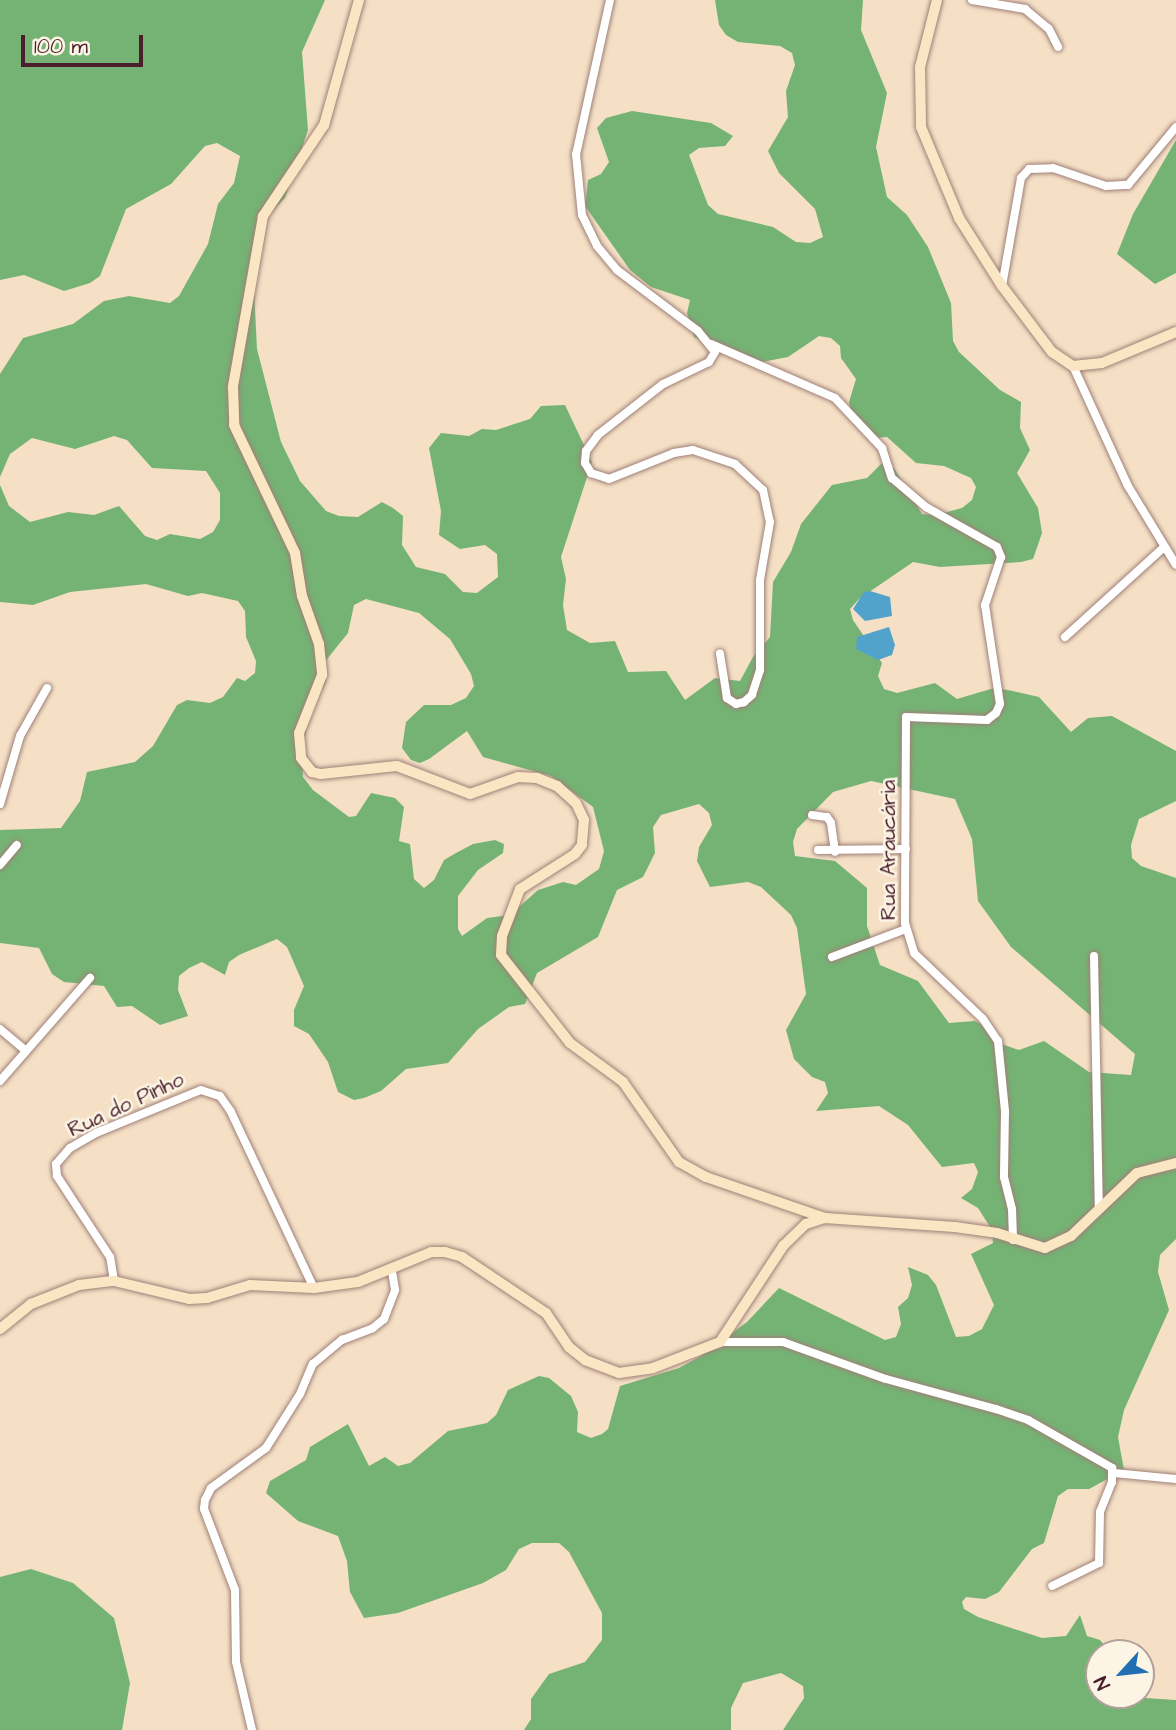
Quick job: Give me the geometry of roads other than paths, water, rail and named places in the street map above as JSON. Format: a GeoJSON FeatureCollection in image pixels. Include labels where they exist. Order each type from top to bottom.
{"type":"FeatureCollection","features":[{"type":"Feature","properties":{"kind":"street"},"geometry":{"type":"LineString","coordinates":[[359,0],[324,125],[263,216],[233,387],[234,425],[295,553],[302,596],[318,644],[322,675],[299,733],[301,758],[312,772],[321,774],[397,766],[470,794],[517,776],[537,778],[557,786],[576,803],[584,820],[582,845],[575,854],[520,889],[502,936],[501,956],[570,1043],[623,1082],[679,1162],[706,1177],[825,1218],[955,1227],[1033,1247],[1056,1245],[1137,1173],[1176,1163]]}},
{"type":"Feature","properties":{"kind":"street"},"geometry":{"type":"LineString","coordinates":[[610,0],[576,154],[582,215],[597,246],[617,270],[711,344],[715,352],[709,362],[663,384],[598,435],[585,456],[591,473],[609,479],[674,453],[706,452],[735,464],[763,490],[770,514],[760,580],[760,670],[752,695],[744,702],[733,703],[725,695],[720,653]]}},
{"type":"Feature","properties":{"kind":"street"},"geometry":{"type":"LineString","coordinates":[[937,0],[920,67],[921,127],[959,218],[1002,286],[1052,352],[1073,366],[1128,486],[1163,548],[1176,565]]}},
{"type":"Feature","properties":{"kind":"street"},"geometry":{"type":"LineString","coordinates":[[972,0],[1025,9],[1049,29],[1058,47]]}},
{"type":"Feature","properties":{"kind":"street"},"geometry":{"type":"LineString","coordinates":[[1002,286],[1021,178],[1029,169],[1053,168],[1106,186],[1128,186],[1176,127]]}},
{"type":"Feature","properties":{"kind":"street"},"geometry":{"type":"LineString","coordinates":[[1073,366],[1102,363],[1176,332]]}},
{"type":"Feature","properties":{"kind":"street","name":"Rua Araucária"},"geometry":{"type":"LineString","coordinates":[[711,344],[835,398],[882,448],[892,478],[926,507],[997,547],[1001,557],[985,605],[1000,704],[996,713],[987,720],[906,717],[906,929],[914,953],[982,1019],[998,1041],[1005,1111],[1004,1177],[1012,1209],[1013,1240]]}},
{"type":"Feature","properties":{"kind":"street"},"geometry":{"type":"LineString","coordinates":[[1065,637],[1163,548]]}},
{"type":"Feature","properties":{"kind":"street"},"geometry":{"type":"LineString","coordinates":[[0,804],[20,736],[47,688]]}},
{"type":"Feature","properties":{"kind":"street"},"geometry":{"type":"LineString","coordinates":[[812,815],[827,817],[831,823],[835,852]]}},
{"type":"Feature","properties":{"kind":"street"},"geometry":{"type":"LineString","coordinates":[[0,865],[18,845]]}},
{"type":"Feature","properties":{"kind":"street"},"geometry":{"type":"LineString","coordinates":[[818,850],[835,852],[906,849]]}},
{"type":"Feature","properties":{"kind":"street"},"geometry":{"type":"LineString","coordinates":[[832,957],[906,929]]}},
{"type":"Feature","properties":{"kind":"street"},"geometry":{"type":"LineString","coordinates":[[1094,956],[1099,1209]]}},
{"type":"Feature","properties":{"kind":"street"},"geometry":{"type":"LineString","coordinates":[[0,1081],[90,978]]}},
{"type":"Feature","properties":{"kind":"street"},"geometry":{"type":"LineString","coordinates":[[0,1030],[26,1051]]}},
{"type":"Feature","properties":{"kind":"street","name":"Rua do Pinho"},"geometry":{"type":"LineString","coordinates":[[114,1281],[110,1257],[57,1176],[56,1164],[70,1148],[96,1133],[201,1090],[220,1096],[231,1112],[314,1288]]}},
{"type":"Feature","properties":{"kind":"street"},"geometry":{"type":"LineString","coordinates":[[720,1342],[783,1246],[806,1224],[825,1218]]}},
{"type":"Feature","properties":{"kind":"street"},"geometry":{"type":"LineString","coordinates":[[0,1329],[31,1304],[57,1292],[114,1281],[189,1299],[207,1298],[250,1285],[314,1288],[392,1272],[432,1252],[462,1257],[546,1313],[569,1347],[585,1360],[619,1373],[653,1368],[720,1342],[783,1342],[886,1380],[996,1409],[1055,1434],[1114,1473],[1176,1479]]}},
{"type":"Feature","properties":{"kind":"street"},"geometry":{"type":"LineString","coordinates":[[252,1730],[236,1662],[235,1590],[204,1509],[205,1500],[211,1488],[266,1448],[300,1394],[313,1364],[342,1340],[373,1328],[384,1319],[395,1290],[392,1272]]}},
{"type":"Feature","properties":{"kind":"street"},"geometry":{"type":"LineString","coordinates":[[1052,1586],[1098,1563],[1100,1512],[1114,1473]]}},
{"type":"Feature","properties":{"kind":"water"},"geometry":{"type":"Polygon","coordinates":[[[870,591],[890,597],[892,616],[865,621],[853,609],[864,592],[870,591]]]}},
{"type":"Feature","properties":{"kind":"water"},"geometry":{"type":"Polygon","coordinates":[[[889,627],[895,645],[892,655],[878,660],[856,649],[857,637],[889,627]]]}}]}
